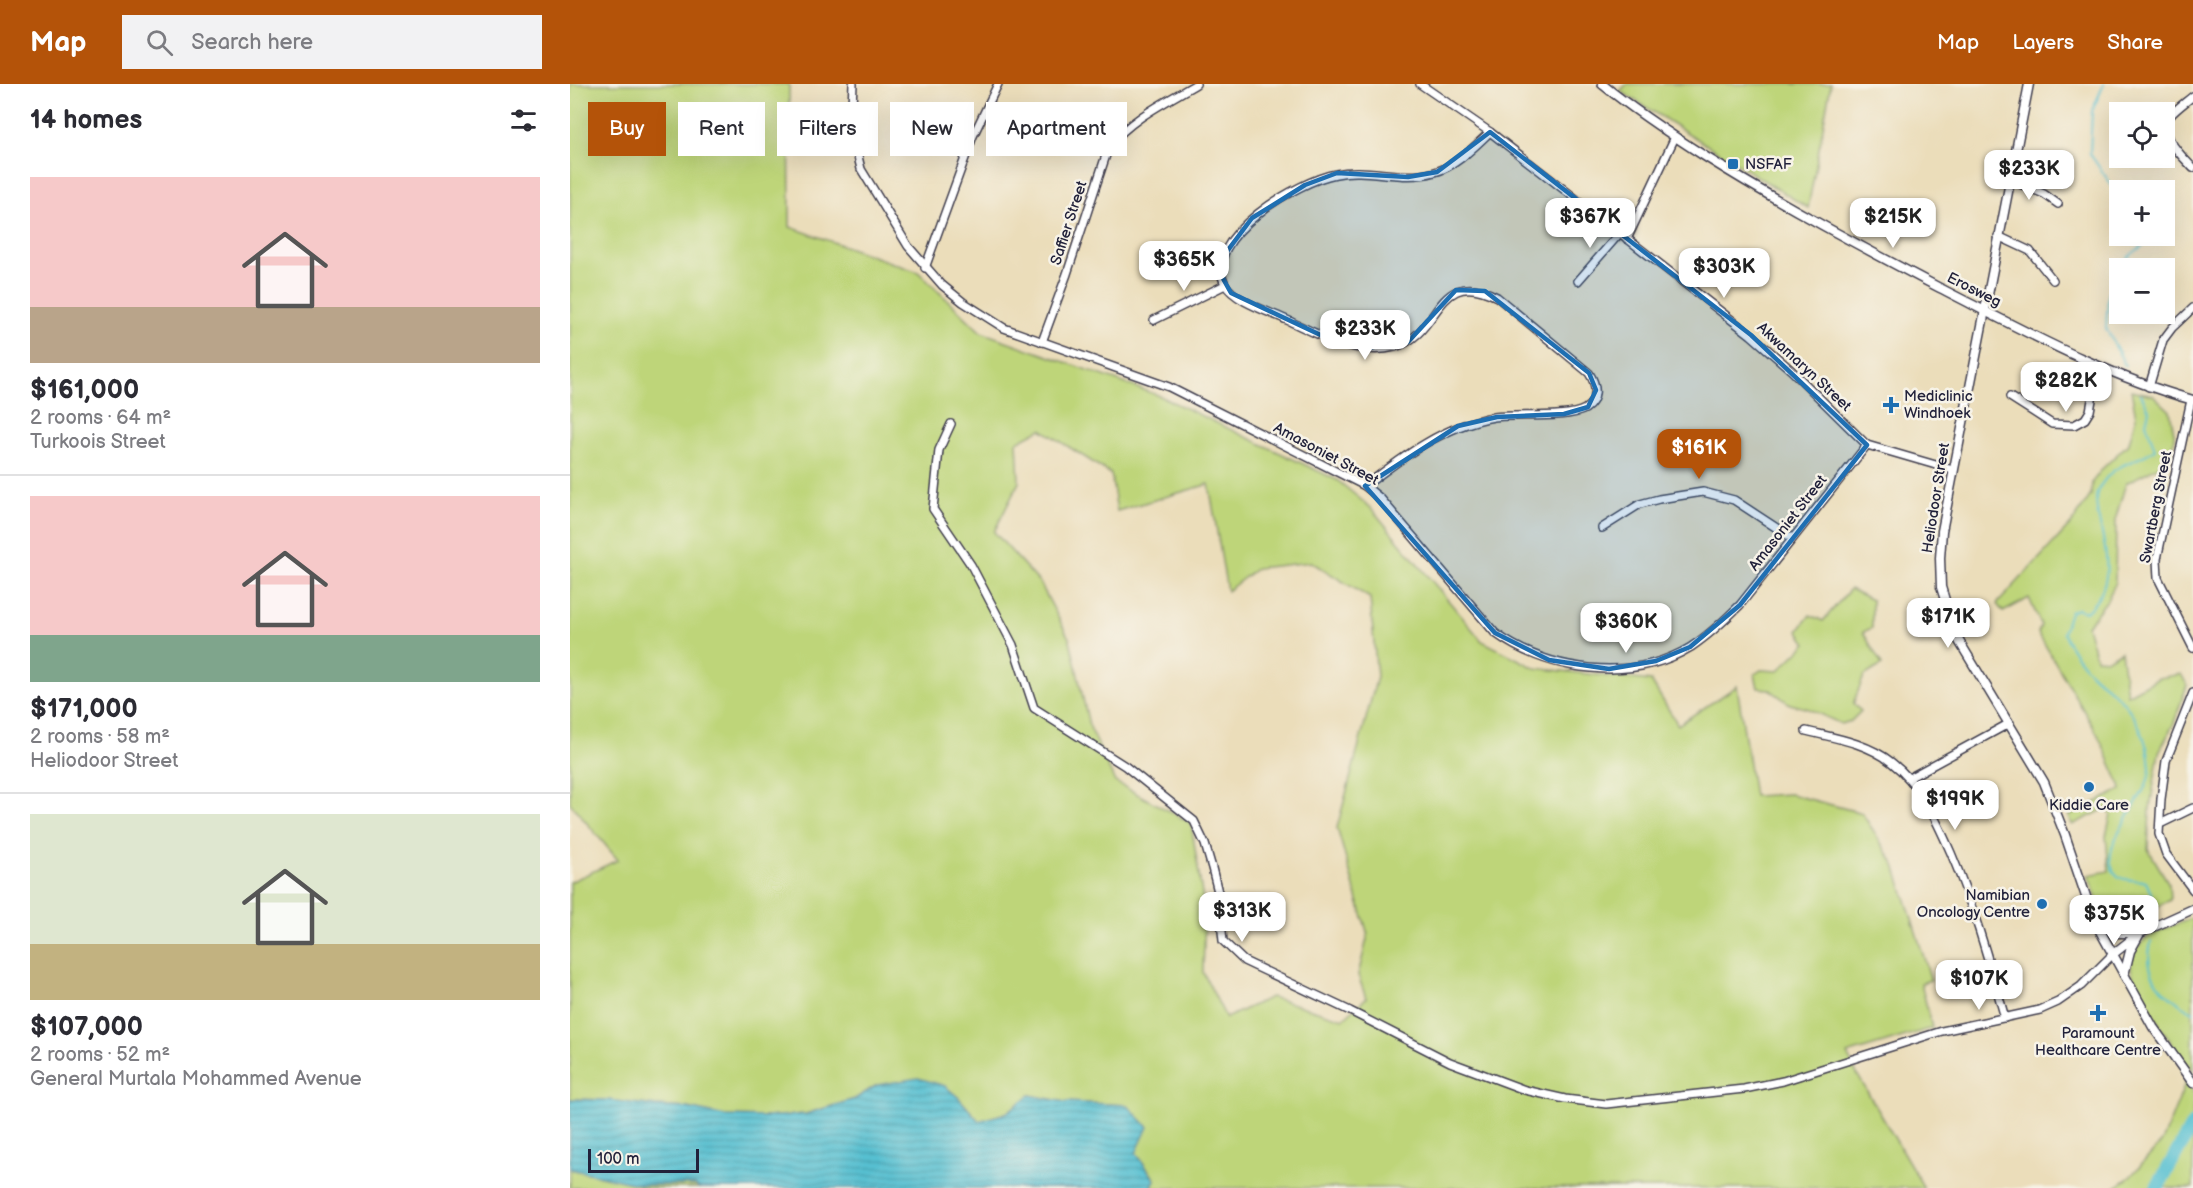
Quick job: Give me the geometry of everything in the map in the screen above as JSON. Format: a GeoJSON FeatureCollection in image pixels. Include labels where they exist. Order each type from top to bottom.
{"type":"FeatureCollection","features":[{"type":"Feature","properties":{"kind":"street","name":"Amasoniet Street"},"geometry":{"type":"LineString","coordinates":[[853,84],[850,127],[861,169],[894,226],[925,268],[942,285],[995,323],[1169,387],[1365,486],[1381,499],[1495,633],[1509,643],[1535,655],[1570,666],[1592,669],[1618,668],[1656,661],[1690,647],[1722,623],[1740,605],[1867,445]]}},
{"type":"Feature","properties":{"kind":"street"},"geometry":{"type":"LineString","coordinates":[[925,268],[969,146],[998,84]]}},
{"type":"Feature","properties":{"kind":"street","name":"Saffier Street"},"geometry":{"type":"LineString","coordinates":[[1042,342],[1109,146],[1117,135],[1141,117],[1196,84]]}},
{"type":"Feature","properties":{"kind":"street","name":"Akwamaryn Street"},"geometry":{"type":"LineString","coordinates":[[1420,84],[1490,132],[1751,335],[1791,370],[1867,445],[1953,470]]}},
{"type":"Feature","properties":{"kind":"street","name":"Erosweg"},"geometry":{"type":"LineString","coordinates":[[1602,84],[1626,104],[1675,137],[1820,225],[2098,366],[2149,387],[2192,400]]}},
{"type":"Feature","properties":{"kind":"street","name":"Heliodoor Street"},"geometry":{"type":"LineString","coordinates":[[2029,84],[1940,544],[1941,587],[1956,636],[2044,782],[2060,819],[2094,921],[2154,1027],[2193,1083]]}},
{"type":"Feature","properties":{"kind":"street"},"geometry":{"type":"LineString","coordinates":[[2193,96],[2171,114],[2166,122],[2170,139],[2193,168]]}},
{"type":"Feature","properties":{"kind":"street"},"geometry":{"type":"LineString","coordinates":[[1365,486],[1421,447],[1458,426],[1497,417],[1579,412],[1594,400],[1596,390],[1593,379],[1589,373],[1497,297],[1474,288],[1456,290],[1448,296],[1416,336],[1402,344],[1383,349],[1355,346],[1329,339],[1238,297],[1225,285],[1221,275],[1222,258],[1234,237],[1252,218],[1293,191],[1316,180],[1337,173],[1408,177],[1437,172],[1454,163],[1490,132]]}},
{"type":"Feature","properties":{"kind":"street"},"geometry":{"type":"LineString","coordinates":[[1628,239],[1675,137]]}},
{"type":"Feature","properties":{"kind":"street"},"geometry":{"type":"LineString","coordinates":[[2010,180],[2044,194],[2058,204]]}},
{"type":"Feature","properties":{"kind":"street"},"geometry":{"type":"LineString","coordinates":[[1578,281],[1620,233]]}},
{"type":"Feature","properties":{"kind":"street"},"geometry":{"type":"LineString","coordinates":[[1998,236],[2030,251],[2053,280]]}},
{"type":"Feature","properties":{"kind":"street"},"geometry":{"type":"LineString","coordinates":[[1154,320],[1225,285]]}},
{"type":"Feature","properties":{"kind":"street"},"geometry":{"type":"LineString","coordinates":[[2149,387],[2163,340],[2193,308]]}},
{"type":"Feature","properties":{"kind":"street"},"geometry":{"type":"LineString","coordinates":[[2010,398],[2052,424],[2074,425],[2085,419],[2090,411],[2098,366]]}},
{"type":"Feature","properties":{"kind":"street","name":"Swartberg Street"},"geometry":{"type":"LineString","coordinates":[[2192,400],[2158,552],[2157,569],[2158,578],[2193,648]]}},
{"type":"Feature","properties":{"kind":"street"},"geometry":{"type":"LineString","coordinates":[[951,424],[939,450],[933,509],[970,565],[1013,645],[1034,708],[1125,766],[1194,821],[1205,844],[1216,884],[1223,941],[1244,961],[1450,1062],[1525,1090],[1565,1099],[1606,1104],[1744,1089],[1783,1081],[1942,1031],[2040,1010],[2058,1002],[2081,986],[2113,954],[2140,933],[2193,909]]}},
{"type":"Feature","properties":{"kind":"street"},"geometry":{"type":"LineString","coordinates":[[1602,528],[1640,504],[1703,492],[1734,500],[1792,538]]}},
{"type":"Feature","properties":{"kind":"street"},"geometry":{"type":"LineString","coordinates":[[2193,693],[2166,761],[2159,834],[2166,854],[2193,890]]}},
{"type":"Feature","properties":{"kind":"street"},"geometry":{"type":"LineString","coordinates":[[1909,778],[2010,723]]}},
{"type":"Feature","properties":{"kind":"street"},"geometry":{"type":"LineString","coordinates":[[1806,731],[1867,748],[1892,762],[1909,778],[1933,813],[1964,884],[1981,932],[2005,1018]]}},
{"type":"Feature","properties":{"kind":"street"},"geometry":{"type":"LineString","coordinates":[[2160,824],[2193,808]]}},
{"type":"Feature","properties":{"kind":"street"},"geometry":{"type":"LineString","coordinates":[[2094,921],[2115,933],[2140,933]]}},
{"type":"Feature","properties":{"kind":"street"},"geometry":{"type":"LineString","coordinates":[[2124,975],[2127,958],[2140,933]]}},
{"type":"Feature","properties":{"kind":"highlighted area"},"geometry":{"type":"Polygon","coordinates":[[[1490,132],[1751,335],[1867,445],[1740,605],[1690,647],[1656,661],[1609,669],[1549,660],[1495,633],[1365,486],[1458,426],[1497,417],[1564,414],[1588,407],[1596,390],[1589,373],[1485,291],[1456,290],[1408,342],[1366,348],[1329,339],[1231,293],[1221,275],[1222,258],[1252,218],[1305,185],[1337,173],[1408,177],[1437,172],[1490,132]]]}},
{"type":"Feature","properties":{"kind":"green space"},"geometry":{"type":"Polygon","coordinates":[[[570,84],[789,84],[789,102],[777,102],[777,156],[790,156],[790,227],[918,272],[981,332],[1160,396],[1337,480],[1371,508],[1482,641],[1535,668],[1651,681],[1678,725],[1737,686],[1754,796],[1790,794],[1862,813],[1895,865],[1931,980],[1921,983],[1932,1028],[1847,1054],[1924,1188],[1151,1188],[1155,1179],[1136,1153],[1127,1105],[1065,1102],[1030,1095],[1006,1113],[979,1121],[958,1097],[877,1085],[855,1099],[805,1114],[767,1117],[725,1116],[687,1108],[608,1100],[570,1099],[570,882],[618,860],[570,803],[570,84]],[[1041,429],[1017,442],[1019,482],[994,532],[1040,583],[1070,640],[1089,725],[1115,782],[1191,823],[1205,913],[1203,972],[1226,1018],[1271,997],[1343,1019],[1366,998],[1358,975],[1368,935],[1337,828],[1377,677],[1370,598],[1311,562],[1257,568],[1227,591],[1209,484],[1117,511],[1111,474],[1041,429]]]}},
{"type":"Feature","properties":{"kind":"green space"},"geometry":{"type":"Polygon","coordinates":[[[1627,84],[1831,84],[1808,208],[1620,91],[1627,84]]]}},
{"type":"Feature","properties":{"kind":"green space"},"geometry":{"type":"Polygon","coordinates":[[[2131,390],[2153,395],[2170,411],[2175,439],[2163,464],[2126,483],[2116,517],[2115,584],[2107,600],[2087,626],[2096,658],[2108,659],[2121,651],[2127,695],[2159,678],[2181,674],[2187,685],[2174,723],[2159,752],[2150,808],[2148,849],[2169,884],[2170,900],[2126,923],[2116,922],[2106,916],[2099,905],[2088,875],[2109,871],[2106,836],[2111,814],[2107,808],[2072,825],[2069,815],[2121,790],[2120,784],[2098,735],[2038,633],[2041,625],[2029,598],[2003,612],[1997,604],[2071,524],[2091,495],[2092,482],[2129,443],[2136,417],[2131,390]]]}},
{"type":"Feature","properties":{"kind":"green space"},"geometry":{"type":"Polygon","coordinates":[[[1850,589],[1872,600],[1872,628],[1863,632],[1882,665],[1864,676],[1853,704],[1861,711],[1851,721],[1841,724],[1809,709],[1790,704],[1769,689],[1758,688],[1755,674],[1761,670],[1778,671],[1807,643],[1798,631],[1810,615],[1823,621],[1850,589]]]}},
{"type":"Feature","properties":{"kind":"green space"},"geometry":{"type":"Polygon","coordinates":[[[2193,918],[2193,1071],[2146,1003],[2138,988],[2131,965],[2136,950],[2147,938],[2163,929],[2193,918]]]}},
{"type":"Feature","properties":{"kind":"green space"},"geometry":{"type":"Polygon","coordinates":[[[2186,1082],[2193,1092],[2193,1188],[2114,1188],[2130,1177],[2162,1142],[2186,1082]]]}},
{"type":"Feature","properties":{"kind":"green space"},"geometry":{"type":"Polygon","coordinates":[[[570,1169],[641,1185],[696,1185],[699,1188],[570,1188],[570,1169]]]}},
{"type":"Feature","properties":{"kind":"water"},"geometry":{"type":"Polygon","coordinates":[[[918,1078],[945,1086],[979,1121],[1006,1113],[1030,1095],[1065,1102],[1127,1105],[1148,1127],[1136,1153],[1155,1180],[1151,1188],[699,1188],[695,1185],[641,1185],[570,1169],[570,1099],[608,1100],[687,1108],[725,1116],[767,1117],[806,1114],[855,1099],[877,1085],[918,1078]]]}},
{"type":"Feature","properties":{"kind":"waterway"},"geometry":{"type":"LineString","coordinates":[[2104,84],[2092,111],[2090,154],[2109,181]]}},
{"type":"Feature","properties":{"kind":"waterway"},"geometry":{"type":"LineString","coordinates":[[2125,365],[2106,328],[2108,297],[2114,277],[2127,258],[2142,246]]}},
{"type":"Feature","properties":{"kind":"waterway"},"geometry":{"type":"LineString","coordinates":[[2141,394],[2149,410],[2146,423],[2155,449],[2112,472],[2099,489],[2096,495],[2096,505],[2106,555],[2106,579],[2096,601],[2086,612],[2077,609],[2070,612],[2063,633],[2085,667],[2128,708],[2144,737],[2150,769],[2147,781],[2115,840],[2111,854],[2111,866],[2119,877],[2146,882],[2151,893],[2152,919]]}},
{"type":"Feature","properties":{"kind":"waterway"},"geometry":{"type":"LineString","coordinates":[[2151,942],[2149,955],[2153,976],[2165,992],[2193,1012]]}},
{"type":"Feature","properties":{"kind":"waterway"},"geometry":{"type":"LineString","coordinates":[[2157,1188],[2193,1124]]}},
{"type":"Feature","properties":{"kind":"place","name":"NSFAF"},"geometry":{"type":"Point","coordinates":[1733,164]}},
{"type":"Feature","properties":{"kind":"place","name":"Mediclinic Windhoek"},"geometry":{"type":"Point","coordinates":[1891,405]}},
{"type":"Feature","properties":{"kind":"place","name":"Kiddie Care"},"geometry":{"type":"Point","coordinates":[2089,787]}},
{"type":"Feature","properties":{"kind":"place","name":"Namibian Oncology Centre"},"geometry":{"type":"Point","coordinates":[2042,904]}},
{"type":"Feature","properties":{"kind":"place","name":"Paramount Healthcare Centre"},"geometry":{"type":"Point","coordinates":[2098,1013]}}]}
